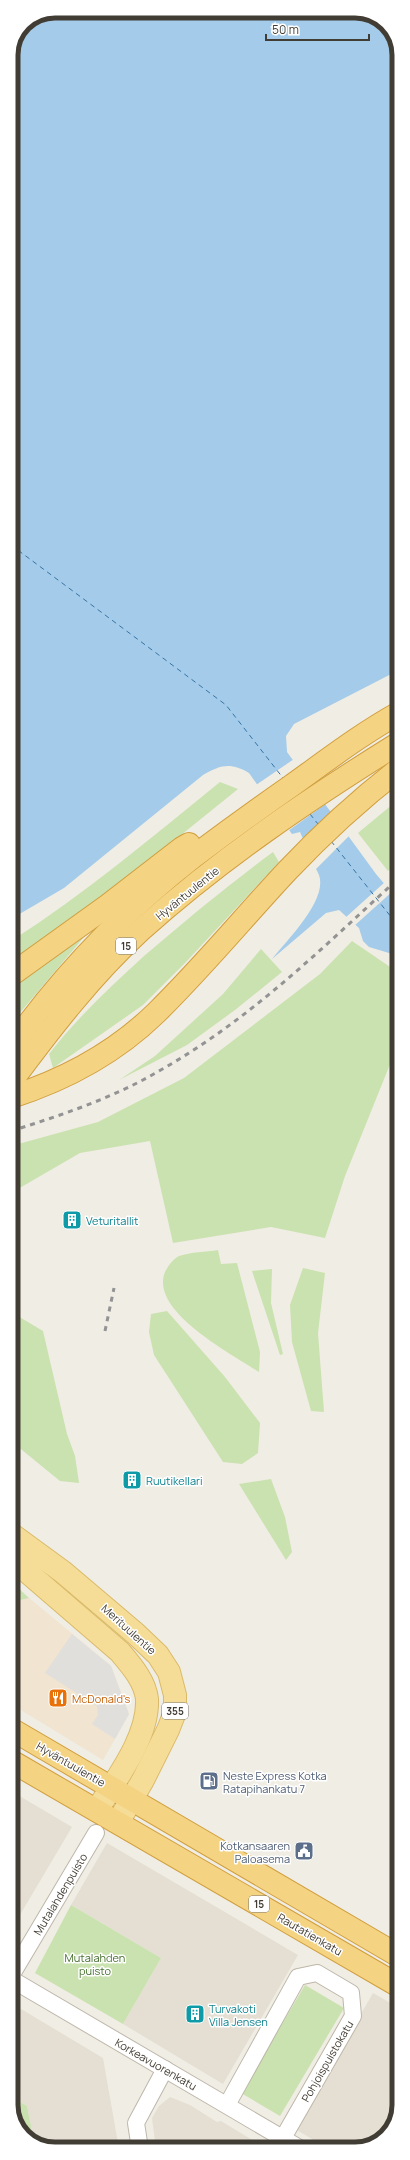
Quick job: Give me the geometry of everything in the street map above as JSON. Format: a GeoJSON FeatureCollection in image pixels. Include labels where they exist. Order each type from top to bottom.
{"type":"FeatureCollection","features":[{"type":"Feature","properties":{"kind":"highway","name":"Hyväntuulentie"},"geometry":{"type":"LineString","coordinates":[[18,1037],[38,1009],[81,960],[124,917],[192,858],[325,762],[392,718]]}},
{"type":"Feature","properties":{"kind":"highway","name":"Hyväntuulentie"},"geometry":{"type":"LineString","coordinates":[[18,1072],[53,1025],[99,973],[141,930],[199,882],[263,834],[339,781],[392,747]]}},
{"type":"Feature","properties":{"kind":"highway"},"geometry":{"type":"LineString","coordinates":[[18,1095],[40,1087],[83,1066],[114,1047],[156,1013],[288,870],[354,804],[392,774]]}},
{"type":"Feature","properties":{"kind":"highway"},"geometry":{"type":"LineString","coordinates":[[18,970],[107,906],[182,848],[250,815]]}},
{"type":"Feature","properties":{"kind":"highway","name":"Hyväntuulentie"},"geometry":{"type":"LineString","coordinates":[[18,1733],[132,1799]]}},
{"type":"Feature","properties":{"kind":"highway","name":"15"},"geometry":{"type":"LineString","coordinates":[[18,1765],[118,1822]]}},
{"type":"Feature","properties":{"kind":"highway","name":"15"},"geometry":{"type":"LineString","coordinates":[[132,1799],[392,1952]]}},
{"type":"Feature","properties":{"kind":"highway","name":"Rautatienkatu"},"geometry":{"type":"LineString","coordinates":[[118,1822],[392,1982]]}},
{"type":"Feature","properties":{"kind":"main road","name":"Merituulentie"},"geometry":{"type":"LineString","coordinates":[[18,1539],[63,1572],[136,1634],[158,1655],[170,1672],[175,1695],[174,1712],[168,1730],[132,1799],[118,1822]]}},
{"type":"Feature","properties":{"kind":"main road","name":"Merituulentie"},"geometry":{"type":"LineString","coordinates":[[18,1564],[120,1652],[131,1664],[141,1680],[147,1698],[146,1719],[140,1736],[97,1810]]}},
{"type":"Feature","properties":{"kind":"street","name":"Mutalahdenpuisto"},"geometry":{"type":"LineString","coordinates":[[18,1966],[96,1833]]}},
{"type":"Feature","properties":{"kind":"street","name":"Pohjoispuistokatu"},"geometry":{"type":"LineString","coordinates":[[227,2105],[298,1978],[317,1973],[351,1993],[353,2016],[282,2138]]}},
{"type":"Feature","properties":{"kind":"street","name":"Korkeavuorenkatu"},"geometry":{"type":"LineString","coordinates":[[18,1982],[289,2142]]}},
{"type":"Feature","properties":{"kind":"street"},"geometry":{"type":"LineString","coordinates":[[139,2142],[136,2123],[165,2069]]}},
{"type":"Feature","properties":{"kind":"shaded area"},"geometry":{"type":"Polygon","coordinates":[[[29,1598],[111,1666],[129,1714],[103,1760],[18,1708],[18,1600],[29,1598]]]}},
{"type":"Feature","properties":{"kind":"shaded area"},"geometry":{"type":"Polygon","coordinates":[[[72,1634],[111,1666],[129,1714],[115,1739],[92,1724],[98,1715],[97,1706],[45,1673],[72,1634]]]}},
{"type":"Feature","properties":{"kind":"shaded area"},"geometry":{"type":"Polygon","coordinates":[[[18,1795],[72,1827],[18,1918],[18,1795]]]}},
{"type":"Feature","properties":{"kind":"shaded area"},"geometry":{"type":"Polygon","coordinates":[[[107,1843],[298,1955],[223,2084],[123,2024],[161,1958],[71,1905],[107,1843]]]}},
{"type":"Feature","properties":{"kind":"shaded area"},"geometry":{"type":"Polygon","coordinates":[[[373,1993],[392,2004],[392,2105],[389,2119],[383,2129],[373,2137],[359,2142],[317,2142],[295,2129],[373,1993]]]}},
{"type":"Feature","properties":{"kind":"shaded area"},"geometry":{"type":"Polygon","coordinates":[[[18,2007],[103,2058],[118,2142],[46,2141],[33,2134],[27,2106],[18,2101],[18,2007]]]}},
{"type":"Feature","properties":{"kind":"shaded area"},"geometry":{"type":"Polygon","coordinates":[[[170,2097],[190,2105],[217,2122],[221,2121],[256,2142],[155,2142],[152,2118],[159,2106],[170,2097]]]}},
{"type":"Feature","properties":{"kind":"green space"},"geometry":{"type":"Polygon","coordinates":[[[220,782],[238,789],[93,906],[18,960],[18,936],[92,885],[220,782]]]}},
{"type":"Feature","properties":{"kind":"green space"},"geometry":{"type":"Polygon","coordinates":[[[392,805],[392,867],[388,871],[358,833],[392,805]]]}},
{"type":"Feature","properties":{"kind":"green space"},"geometry":{"type":"Polygon","coordinates":[[[273,852],[279,862],[185,963],[143,1005],[53,1068],[49,1054],[82,1015],[106,991],[176,929],[223,890],[273,852]]]}},
{"type":"Feature","properties":{"kind":"green space"},"geometry":{"type":"Polygon","coordinates":[[[84,937],[18,1015],[18,984],[84,937]]]}},
{"type":"Feature","properties":{"kind":"green space"},"geometry":{"type":"Polygon","coordinates":[[[352,941],[392,968],[392,1059],[345,1176],[325,1238],[271,1227],[173,1243],[150,1141],[80,1153],[18,1189],[18,1144],[98,1122],[184,1078],[320,974],[352,941]]]}},
{"type":"Feature","properties":{"kind":"green space"},"geometry":{"type":"Polygon","coordinates":[[[261,949],[282,972],[235,1010],[187,1045],[119,1080],[155,1056],[223,994],[261,949]]]}},
{"type":"Feature","properties":{"kind":"green space"},"geometry":{"type":"Polygon","coordinates":[[[218,1250],[221,1264],[237,1263],[260,1352],[259,1372],[213,1343],[196,1330],[169,1302],[163,1287],[165,1272],[177,1257],[218,1250]]]}},
{"type":"Feature","properties":{"kind":"green space"},"geometry":{"type":"Polygon","coordinates":[[[303,1268],[325,1273],[318,1333],[324,1412],[311,1411],[292,1342],[290,1305],[303,1268]]]}},
{"type":"Feature","properties":{"kind":"green space"},"geometry":{"type":"Polygon","coordinates":[[[272,1269],[271,1303],[283,1354],[280,1355],[252,1271],[272,1269]]]}},
{"type":"Feature","properties":{"kind":"green space"},"geometry":{"type":"Polygon","coordinates":[[[167,1311],[225,1377],[260,1423],[258,1453],[242,1464],[223,1462],[154,1355],[149,1332],[151,1314],[167,1311]]]}},
{"type":"Feature","properties":{"kind":"green space"},"geometry":{"type":"Polygon","coordinates":[[[18,1316],[43,1331],[67,1434],[75,1456],[79,1483],[60,1481],[18,1447],[18,1316]]]}},
{"type":"Feature","properties":{"kind":"green space"},"geometry":{"type":"Polygon","coordinates":[[[271,1479],[285,1517],[292,1552],[286,1560],[239,1484],[271,1479]]]}},
{"type":"Feature","properties":{"kind":"green space"},"geometry":{"type":"Polygon","coordinates":[[[18,1588],[29,1598],[18,1600],[18,1588]]]}},
{"type":"Feature","properties":{"kind":"green space","name":"Mutalahden puisto"},"geometry":{"type":"Polygon","coordinates":[[[71,1905],[161,1958],[123,2024],[35,1973],[71,1905]]]}},
{"type":"Feature","properties":{"kind":"green space"},"geometry":{"type":"Polygon","coordinates":[[[305,1985],[344,2008],[280,2116],[241,2093],[305,1985]]]}},
{"type":"Feature","properties":{"kind":"green space"},"geometry":{"type":"Polygon","coordinates":[[[18,2101],[27,2106],[33,2134],[22,2121],[18,2109],[18,2101]]]}},
{"type":"Feature","properties":{"kind":"water"},"geometry":{"type":"Polygon","coordinates":[[[55,18],[364,19],[375,24],[381,29],[390,43],[392,51],[392,674],[294,724],[286,736],[287,752],[376,874],[392,893],[392,954],[369,947],[363,941],[359,928],[339,910],[326,913],[272,959],[296,931],[312,908],[318,896],[320,885],[319,875],[298,844],[304,841],[300,832],[292,834],[249,773],[237,767],[220,767],[203,775],[64,888],[18,915],[18,55],[21,41],[24,35],[35,24],[55,18]]]}},
{"type":"Feature","properties":{"kind":"pier"},"geometry":{"type":"Polygon","coordinates":[[[294,759],[327,803],[288,831],[256,785],[294,759]]]}},
{"type":"Feature","properties":{"kind":"pier"},"geometry":{"type":"Polygon","coordinates":[[[335,813],[350,835],[314,871],[299,849],[335,813]]]}},
{"type":"Feature","properties":{"kind":"pier"},"geometry":{"type":"Polygon","coordinates":[[[385,882],[392,890],[392,892],[354,926],[345,918],[385,882]]]}},
{"type":"Feature","properties":{"kind":"ferry route"},"geometry":{"type":"LineString","coordinates":[[18,550],[226,705],[283,778]]}},
{"type":"Feature","properties":{"kind":"ferry route"},"geometry":{"type":"LineString","coordinates":[[310,814],[318,824]]}},
{"type":"Feature","properties":{"kind":"ferry route"},"geometry":{"type":"LineString","coordinates":[[331,841],[392,918]]}},
{"type":"Feature","properties":{"kind":"railway"},"geometry":{"type":"LineString","coordinates":[[18,1129],[68,1112],[124,1090],[193,1051],[255,1006],[284,982],[392,884]]}},
{"type":"Feature","properties":{"kind":"railway"},"geometry":{"type":"LineString","coordinates":[[105,1331],[114,1288]]}},
{"type":"Feature","properties":{"kind":"place","name":"Veturitallit"},"geometry":{"type":"Point","coordinates":[72,1220]}},
{"type":"Feature","properties":{"kind":"place","name":"Ruutikellari"},"geometry":{"type":"Point","coordinates":[132,1480]}},
{"type":"Feature","properties":{"kind":"place","name":"McDonald's"},"geometry":{"type":"Point","coordinates":[58,1698]}},
{"type":"Feature","properties":{"kind":"place","name":"Neste Express Kotka Ratapihankatu 7"},"geometry":{"type":"Point","coordinates":[209,1781]}},
{"type":"Feature","properties":{"kind":"place","name":"Kotkansaaren Paloasema"},"geometry":{"type":"Point","coordinates":[304,1851]}},
{"type":"Feature","properties":{"kind":"place","name":"Turvakoti Villa Jensen"},"geometry":{"type":"Point","coordinates":[195,2014]}}]}
